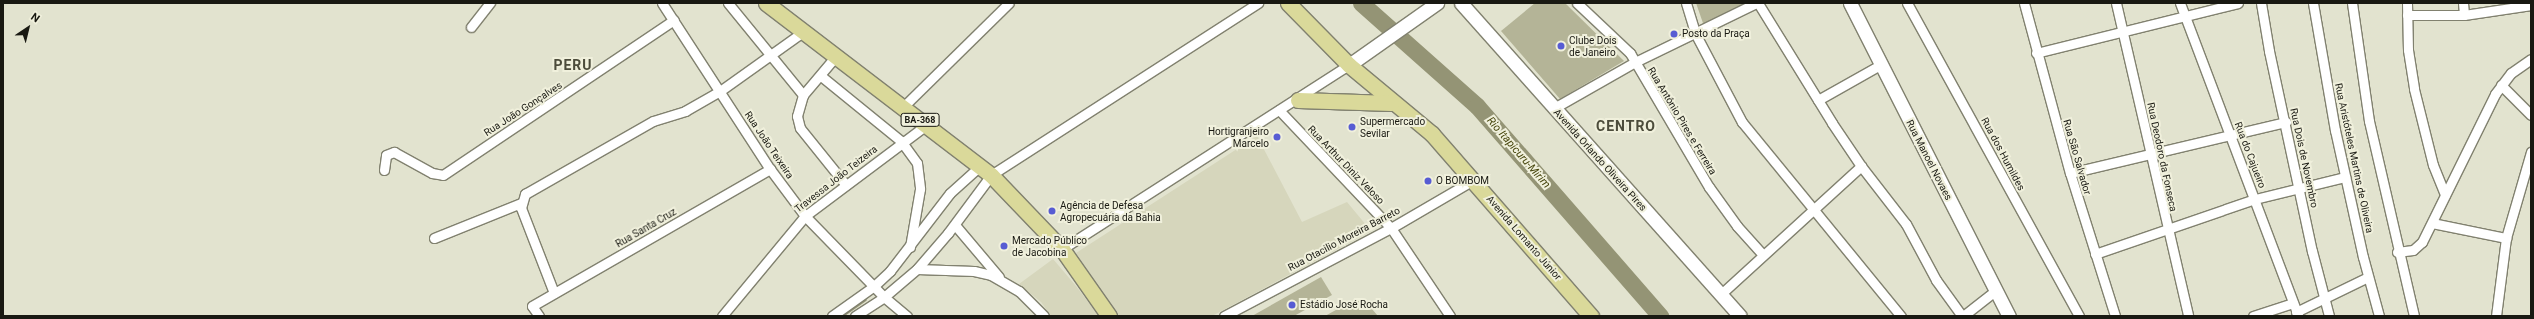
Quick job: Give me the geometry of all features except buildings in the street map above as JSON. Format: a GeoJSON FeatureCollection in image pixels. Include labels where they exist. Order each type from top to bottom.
{"type":"FeatureCollection","features":[{"type":"Feature","properties":{"kind":"main road","name":"BA-368"},"geometry":{"type":"LineString","coordinates":[[766,3],[986,170],[1062,249],[1109,316]]}},
{"type":"Feature","properties":{"kind":"main road","name":"Avenida Lomanto Júnior"},"geometry":{"type":"LineString","coordinates":[[1288,3],[1354,62],[1391,103],[1432,134],[1591,316]]}},
{"type":"Feature","properties":{"kind":"main road"},"geometry":{"type":"LineString","coordinates":[[1354,62],[1437,3]]}},
{"type":"Feature","properties":{"kind":"main road","name":"Avenida Orlando Oliveira Pires"},"geometry":{"type":"LineString","coordinates":[[1461,3],[1740,316]]}},
{"type":"Feature","properties":{"kind":"main road","name":"Rua Manoel Novaes"},"geometry":{"type":"LineString","coordinates":[[1850,3],[1880,65],[2009,316]]}},
{"type":"Feature","properties":{"kind":"main road"},"geometry":{"type":"LineString","coordinates":[[1298,100],[1391,103]]}},
{"type":"Feature","properties":{"kind":"street"},"geometry":{"type":"LineString","coordinates":[[471,27],[490,3]]}},
{"type":"Feature","properties":{"kind":"street","name":"Rua João Teixeira"},"geometry":{"type":"LineString","coordinates":[[662,3],[770,169],[805,216],[884,297],[907,316]]}},
{"type":"Feature","properties":{"kind":"street"},"geometry":{"type":"LineString","coordinates":[[728,3],[772,55],[803,95]]}},
{"type":"Feature","properties":{"kind":"street"},"geometry":{"type":"LineString","coordinates":[[903,107],[1009,3]]}},
{"type":"Feature","properties":{"kind":"street"},"geometry":{"type":"LineString","coordinates":[[832,316],[874,286],[910,247],[950,193],[1258,3]]}},
{"type":"Feature","properties":{"kind":"street","name":"Rua Antônio Pires e Ferreira"},"geometry":{"type":"LineString","coordinates":[[1577,3],[1625,47],[1635,62],[1650,91],[1709,187],[1737,226],[1763,255]]}},
{"type":"Feature","properties":{"kind":"street"},"geometry":{"type":"LineString","coordinates":[[1686,3],[1695,33],[1742,122],[1901,316]]}},
{"type":"Feature","properties":{"kind":"street"},"geometry":{"type":"LineString","coordinates":[[1554,108],[1635,62],[1757,3],[1861,166],[1906,224],[1936,280],[1963,316],[1995,291]]}},
{"type":"Feature","properties":{"kind":"street","name":"Rua dos Humildes"},"geometry":{"type":"LineString","coordinates":[[1907,3],[2079,316]]}},
{"type":"Feature","properties":{"kind":"street","name":"Rua São Salvador"},"geometry":{"type":"LineString","coordinates":[[2024,3],[2036,53],[2070,173],[2115,316]]}},
{"type":"Feature","properties":{"kind":"street","name":"Rua Deodoro da Fonseca"},"geometry":{"type":"LineString","coordinates":[[2116,3],[2166,228],[2188,316]]}},
{"type":"Feature","properties":{"kind":"street","name":"Rua do Cajueiro"},"geometry":{"type":"LineString","coordinates":[[2180,3],[2297,314]]}},
{"type":"Feature","properties":{"kind":"street"},"geometry":{"type":"LineString","coordinates":[[2036,53],[2238,3]]}},
{"type":"Feature","properties":{"kind":"street","name":"Rua Dois de Novembro"},"geometry":{"type":"LineString","coordinates":[[2261,3],[2268,51],[2286,122],[2299,187],[2329,316]]}},
{"type":"Feature","properties":{"kind":"street","name":"Rua Aristóteles Martins de Oliveira"},"geometry":{"type":"LineString","coordinates":[[2313,3],[2314,24],[2346,176],[2368,277],[2379,316]]}},
{"type":"Feature","properties":{"kind":"street"},"geometry":{"type":"LineString","coordinates":[[2352,3],[2369,121],[2397,252],[2414,316]]}},
{"type":"Feature","properties":{"kind":"street"},"geometry":{"type":"LineString","coordinates":[[2407,3],[2414,90],[2433,165],[2445,195]]}},
{"type":"Feature","properties":{"kind":"street"},"geometry":{"type":"LineString","coordinates":[[2463,3],[2464,15]]}},
{"type":"Feature","properties":{"kind":"street"},"geometry":{"type":"LineString","coordinates":[[2407,15],[2464,15],[2502,6],[2531,5]]}},
{"type":"Feature","properties":{"kind":"street","name":"Rua João Gonçalves"},"geometry":{"type":"LineString","coordinates":[[384,170],[386,155],[394,152],[432,173],[443,175],[674,20]]}},
{"type":"Feature","properties":{"kind":"street"},"geometry":{"type":"LineString","coordinates":[[554,293],[521,203],[525,194],[653,121],[684,111],[720,91],[804,31]]}},
{"type":"Feature","properties":{"kind":"street"},"geometry":{"type":"LineString","coordinates":[[836,56],[821,76],[803,95],[796,116],[800,128],[846,185]]}},
{"type":"Feature","properties":{"kind":"street"},"geometry":{"type":"LineString","coordinates":[[2397,252],[2417,248],[2432,223],[2501,85],[2511,73],[2531,59]]}},
{"type":"Feature","properties":{"kind":"street"},"geometry":{"type":"LineString","coordinates":[[1062,249],[1279,110],[1298,100],[1354,62]]}},
{"type":"Feature","properties":{"kind":"street"},"geometry":{"type":"LineString","coordinates":[[1818,100],[1880,65]]}},
{"type":"Feature","properties":{"kind":"street"},"geometry":{"type":"LineString","coordinates":[[821,76],[901,141],[917,163],[919,174],[917,215],[910,247]]}},
{"type":"Feature","properties":{"kind":"street"},"geometry":{"type":"LineString","coordinates":[[2501,85],[2531,115]]}},
{"type":"Feature","properties":{"kind":"street","name":"Rua Arthur Diniz Veloso"},"geometry":{"type":"LineString","coordinates":[[1279,110],[1391,228],[1450,316]]}},
{"type":"Feature","properties":{"kind":"street"},"geometry":{"type":"LineString","coordinates":[[2070,173],[2286,122]]}},
{"type":"Feature","properties":{"kind":"street","name":"Travessa João Teizeira"},"geometry":{"type":"LineString","coordinates":[[722,316],[805,216],[901,141],[926,125]]}},
{"type":"Feature","properties":{"kind":"street"},"geometry":{"type":"LineString","coordinates":[[2496,316],[2506,238],[2531,152]]}},
{"type":"Feature","properties":{"kind":"street"},"geometry":{"type":"LineString","coordinates":[[1721,294],[1861,166]]}},
{"type":"Feature","properties":{"kind":"street","name":"Rua Santa Cruz"},"geometry":{"type":"LineString","coordinates":[[539,316],[532,306],[770,169]]}},
{"type":"Feature","properties":{"kind":"street"},"geometry":{"type":"LineString","coordinates":[[855,316],[884,297],[917,269],[955,224],[986,170]]}},
{"type":"Feature","properties":{"kind":"street"},"geometry":{"type":"LineString","coordinates":[[2095,254],[2166,228],[2255,199],[2346,176]]}},
{"type":"Feature","properties":{"kind":"street","name":"Rua Otacilio Moreira Barreto"},"geometry":{"type":"LineString","coordinates":[[1224,316],[1391,228],[1473,180]]}},
{"type":"Feature","properties":{"kind":"street"},"geometry":{"type":"LineString","coordinates":[[434,238],[521,203]]}},
{"type":"Feature","properties":{"kind":"street"},"geometry":{"type":"LineString","coordinates":[[2432,223],[2506,238]]}},
{"type":"Feature","properties":{"kind":"street"},"geometry":{"type":"LineString","coordinates":[[955,224],[1002,281]]}},
{"type":"Feature","properties":{"kind":"street"},"geometry":{"type":"LineString","coordinates":[[917,269],[974,270],[1002,281],[1019,291],[1044,316]]}},
{"type":"Feature","properties":{"kind":"street"},"geometry":{"type":"LineString","coordinates":[[2297,314],[2368,277]]}},
{"type":"Feature","properties":{"kind":"street"},"geometry":{"type":"LineString","coordinates":[[2254,316],[2293,303]]}},
{"type":"Feature","properties":{"kind":"shaded area","name":"Clube Dois de Janeiro"},"geometry":{"type":"Polygon","coordinates":[[[1535,3],[1565,3],[1624,61],[1560,99],[1501,31],[1535,3]]]}},
{"type":"Feature","properties":{"kind":"shaded area"},"geometry":{"type":"Polygon","coordinates":[[[1696,3],[1752,3],[1704,26],[1696,3]]]}},
{"type":"Feature","properties":{"kind":"shaded area"},"geometry":{"type":"Polygon","coordinates":[[[1257,136],[1302,222],[1347,202],[1371,231],[1212,316],[1118,316],[1076,253],[1257,136]]]}},
{"type":"Feature","properties":{"kind":"shaded area"},"geometry":{"type":"Polygon","coordinates":[[[1053,259],[1099,316],[1051,316],[1041,302],[1019,284],[1053,259]]]}},
{"type":"Feature","properties":{"kind":"shaded area","name":"Estádio José Rocha"},"geometry":{"type":"Polygon","coordinates":[[[1321,277],[1332,295],[1294,316],[1252,316],[1321,277]]]}},
{"type":"Feature","properties":{"kind":"shaded area"},"geometry":{"type":"Polygon","coordinates":[[[1354,300],[1365,301],[1378,316],[1325,316],[1354,300]]]}},
{"type":"Feature","properties":{"kind":"waterway","name":"Rio Itapicuru-Mirim"},"geometry":{"type":"LineString","coordinates":[[1361,3],[1477,106],[1660,316]]}},
{"type":"Feature","properties":{"kind":"waterway"},"geometry":{"type":"LineString","coordinates":[[841,316],[865,299]]}},
{"type":"Feature","properties":{"kind":"place","name":"Posto da Praça"},"geometry":{"type":"Point","coordinates":[1674,34]}},
{"type":"Feature","properties":{"kind":"place","name":"Clube Dois de Janeiro"},"geometry":{"type":"Point","coordinates":[1561,46]}},
{"type":"Feature","properties":{"kind":"place","name":"Supermercado Sevilar"},"geometry":{"type":"Point","coordinates":[1352,127]}},
{"type":"Feature","properties":{"kind":"place","name":"Hortigranjeiro Marcelo"},"geometry":{"type":"Point","coordinates":[1277,137]}},
{"type":"Feature","properties":{"kind":"place","name":"O BOMBOM"},"geometry":{"type":"Point","coordinates":[1428,181]}},
{"type":"Feature","properties":{"kind":"place","name":"Agência de Defesa Agropecuária da Bahia"},"geometry":{"type":"Point","coordinates":[1052,211]}},
{"type":"Feature","properties":{"kind":"place","name":"Mercado Público de Jacobina"},"geometry":{"type":"Point","coordinates":[1004,246]}},
{"type":"Feature","properties":{"kind":"place","name":"Estádio José Rocha"},"geometry":{"type":"Point","coordinates":[1292,305]}},
{"type":"Feature","properties":{"kind":"district","name":"PERU"},"geometry":{"type":"Point","coordinates":[573,65]}},
{"type":"Feature","properties":{"kind":"district","name":"CENTRO"},"geometry":{"type":"Point","coordinates":[1626,126]}}]}
